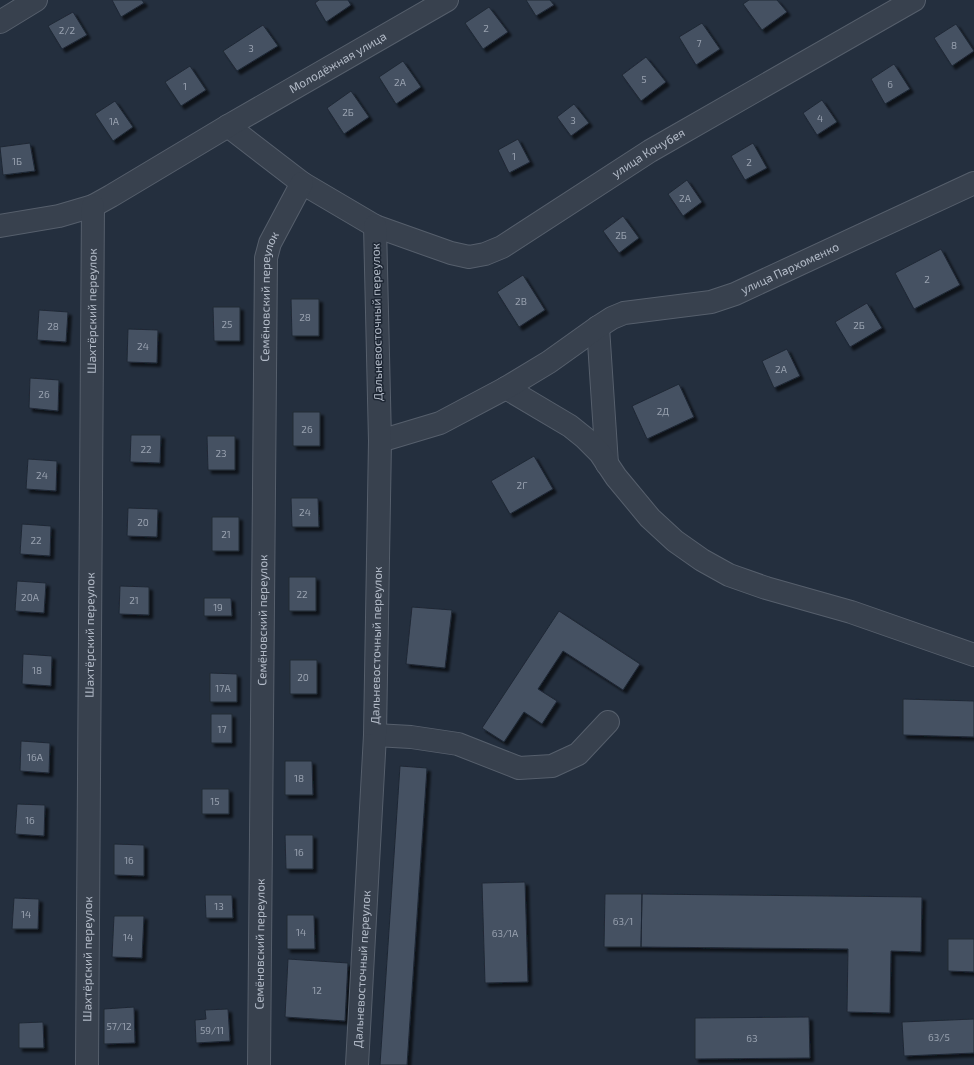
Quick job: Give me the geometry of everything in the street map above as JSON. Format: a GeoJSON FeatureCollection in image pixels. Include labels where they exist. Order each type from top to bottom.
{"type":"FeatureCollection","features":[{"type":"Feature","properties":{"kind":"street"},"geometry":{"type":"LineString","coordinates":[[0,22],[36,0]]}},
{"type":"Feature","properties":{"kind":"street","name":"Молодёжная улица"},"geometry":{"type":"LineString","coordinates":[[0,226],[59,216],[93,206],[228,126],[447,0]]}},
{"type":"Feature","properties":{"kind":"street","name":"улица Кочубея"},"geometry":{"type":"LineString","coordinates":[[228,126],[302,183],[375,226],[451,253],[469,257],[486,254],[502,247],[650,151],[914,0]]}},
{"type":"Feature","properties":{"kind":"street","name":"Семёновский переулок"},"geometry":{"type":"LineString","coordinates":[[259,1065],[266,258],[270,243],[302,183]]}},
{"type":"Feature","properties":{"kind":"street","name":"улица Пархоменко"},"geometry":{"type":"LineString","coordinates":[[380,441],[440,423],[506,388],[549,362],[612,318],[624,313],[711,302],[735,294],[974,183]]}},
{"type":"Feature","properties":{"kind":"street","name":"Шахтёрский переулок"},"geometry":{"type":"LineString","coordinates":[[87,1065],[93,206]]}},
{"type":"Feature","properties":{"kind":"street","name":"Дальневосточный переулок"},"geometry":{"type":"LineString","coordinates":[[357,1065],[375,735],[380,441],[375,226]]}},
{"type":"Feature","properties":{"kind":"street"},"geometry":{"type":"LineString","coordinates":[[598,327],[607,464]]}},
{"type":"Feature","properties":{"kind":"street"},"geometry":{"type":"LineString","coordinates":[[506,388],[570,426],[585,438],[600,453],[616,477],[650,518],[675,541],[702,560],[729,575],[766,588],[850,612],[974,655]]}},
{"type":"Feature","properties":{"kind":"street"},"geometry":{"type":"LineString","coordinates":[[375,735],[411,737],[458,744],[519,768],[552,766],[578,754],[608,722]]}},
{"type":"Feature","properties":{"kind":"building"},"geometry":{"type":"Polygon","coordinates":[[[112,0],[142,0],[144,3],[121,17],[112,0]]]}},
{"type":"Feature","properties":{"kind":"building"},"geometry":{"type":"Polygon","coordinates":[[[319,0],[348,0],[351,5],[326,22],[315,3],[319,0]]]}},
{"type":"Feature","properties":{"kind":"building"},"geometry":{"type":"Polygon","coordinates":[[[526,0],[550,0],[554,5],[536,16],[526,0]]]}},
{"type":"Feature","properties":{"kind":"building"},"geometry":{"type":"Polygon","coordinates":[[[749,0],[777,0],[787,12],[762,30],[743,4],[749,0]]]}},
{"type":"Feature","properties":{"kind":"building"},"geometry":{"type":"Polygon","coordinates":[[[489,7],[508,32],[483,49],[465,23],[489,7]]]}},
{"type":"Feature","properties":{"kind":"building"},"geometry":{"type":"Polygon","coordinates":[[[73,12],[87,35],[62,49],[48,26],[73,12]]]}},
{"type":"Feature","properties":{"kind":"building"},"geometry":{"type":"Polygon","coordinates":[[[702,23],[720,49],[696,65],[679,37],[702,23]]]}},
{"type":"Feature","properties":{"kind":"building"},"geometry":{"type":"Polygon","coordinates":[[[956,24],[974,51],[952,66],[934,38],[956,24]]]}},
{"type":"Feature","properties":{"kind":"building"},"geometry":{"type":"Polygon","coordinates":[[[263,25],[278,46],[237,71],[223,51],[263,25]]]}},
{"type":"Feature","properties":{"kind":"building"},"geometry":{"type":"Polygon","coordinates":[[[646,57],[666,82],[641,101],[622,75],[646,57]]]}},
{"type":"Feature","properties":{"kind":"building"},"geometry":{"type":"Polygon","coordinates":[[[403,61],[421,87],[396,104],[379,77],[403,61]]]}},
{"type":"Feature","properties":{"kind":"building"},"geometry":{"type":"Polygon","coordinates":[[[894,64],[910,89],[885,104],[871,79],[894,64]]]}},
{"type":"Feature","properties":{"kind":"building"},"geometry":{"type":"Polygon","coordinates":[[[190,66],[206,90],[181,106],[165,82],[190,66]]]}},
{"type":"Feature","properties":{"kind":"building"},"geometry":{"type":"Polygon","coordinates":[[[351,91],[369,117],[344,134],[327,108],[351,91]]]}},
{"type":"Feature","properties":{"kind":"building"},"geometry":{"type":"Polygon","coordinates":[[[822,100],[837,122],[817,135],[803,113],[822,100]]]}},
{"type":"Feature","properties":{"kind":"building"},"geometry":{"type":"Polygon","coordinates":[[[115,101],[133,127],[113,141],[95,114],[115,101]]]}},
{"type":"Feature","properties":{"kind":"building"},"geometry":{"type":"Polygon","coordinates":[[[574,104],[589,123],[571,136],[557,117],[574,104]]]}},
{"type":"Feature","properties":{"kind":"building"},"geometry":{"type":"Polygon","coordinates":[[[518,139],[530,162],[509,173],[498,150],[518,139]]]}},
{"type":"Feature","properties":{"kind":"building"},"geometry":{"type":"Polygon","coordinates":[[[30,143],[35,171],[3,175],[0,147],[30,143]]]}},
{"type":"Feature","properties":{"kind":"building"},"geometry":{"type":"Polygon","coordinates":[[[753,143],[767,168],[745,180],[731,156],[753,143]]]}},
{"type":"Feature","properties":{"kind":"building"},"geometry":{"type":"Polygon","coordinates":[[[687,180],[702,202],[683,216],[668,194],[687,180]]]}},
{"type":"Feature","properties":{"kind":"building"},"geometry":{"type":"Polygon","coordinates":[[[623,216],[639,238],[619,253],[603,231],[623,216]]]}},
{"type":"Feature","properties":{"kind":"building"},"geometry":{"type":"Polygon","coordinates":[[[941,249],[960,285],[914,309],[895,273],[941,249]]]}},
{"type":"Feature","properties":{"kind":"building"},"geometry":{"type":"Polygon","coordinates":[[[523,275],[545,310],[519,327],[497,292],[523,275]]]}},
{"type":"Feature","properties":{"kind":"building"},"geometry":{"type":"Polygon","coordinates":[[[291,299],[319,299],[319,336],[292,336],[291,299]]]}},
{"type":"Feature","properties":{"kind":"building"},"geometry":{"type":"Polygon","coordinates":[[[867,303],[882,328],[850,347],[835,322],[867,303]]]}},
{"type":"Feature","properties":{"kind":"building"},"geometry":{"type":"Polygon","coordinates":[[[213,307],[240,307],[240,341],[214,341],[213,307]]]}},
{"type":"Feature","properties":{"kind":"building"},"geometry":{"type":"Polygon","coordinates":[[[39,310],[68,312],[66,342],[37,340],[39,310]]]}},
{"type":"Feature","properties":{"kind":"building"},"geometry":{"type":"Polygon","coordinates":[[[128,329],[158,330],[157,363],[127,362],[128,329]]]}},
{"type":"Feature","properties":{"kind":"building"},"geometry":{"type":"Polygon","coordinates":[[[787,349],[800,376],[774,388],[762,361],[787,349]]]}},
{"type":"Feature","properties":{"kind":"building"},"geometry":{"type":"Polygon","coordinates":[[[30,378],[59,380],[58,411],[29,408],[30,378]]]}},
{"type":"Feature","properties":{"kind":"building"},"geometry":{"type":"Polygon","coordinates":[[[679,384],[694,417],[647,439],[632,406],[679,384]]]}},
{"type":"Feature","properties":{"kind":"building"},"geometry":{"type":"Polygon","coordinates":[[[293,412],[320,412],[320,446],[293,446],[293,412]]]}},
{"type":"Feature","properties":{"kind":"building"},"geometry":{"type":"Polygon","coordinates":[[[131,435],[161,435],[160,463],[130,462],[131,435]]]}},
{"type":"Feature","properties":{"kind":"building"},"geometry":{"type":"Polygon","coordinates":[[[207,436],[235,436],[235,470],[208,470],[207,436]]]}},
{"type":"Feature","properties":{"kind":"building"},"geometry":{"type":"Polygon","coordinates":[[[534,456],[553,489],[510,514],[491,481],[534,456]]]}},
{"type":"Feature","properties":{"kind":"building"},"geometry":{"type":"Polygon","coordinates":[[[28,459],[57,461],[56,491],[26,489],[28,459]]]}},
{"type":"Feature","properties":{"kind":"building"},"geometry":{"type":"Polygon","coordinates":[[[291,498],[318,498],[319,527],[292,527],[291,498]]]}},
{"type":"Feature","properties":{"kind":"building"},"geometry":{"type":"Polygon","coordinates":[[[128,508],[158,509],[157,537],[127,536],[128,508]]]}},
{"type":"Feature","properties":{"kind":"building"},"geometry":{"type":"Polygon","coordinates":[[[212,517],[239,517],[239,551],[212,551],[212,517]]]}},
{"type":"Feature","properties":{"kind":"building"},"geometry":{"type":"Polygon","coordinates":[[[22,524],[51,526],[50,556],[20,554],[22,524]]]}},
{"type":"Feature","properties":{"kind":"building"},"geometry":{"type":"Polygon","coordinates":[[[289,577],[316,577],[316,611],[289,611],[289,577]]]}},
{"type":"Feature","properties":{"kind":"building"},"geometry":{"type":"Polygon","coordinates":[[[17,581],[46,583],[44,613],[15,611],[17,581]]]}},
{"type":"Feature","properties":{"kind":"building"},"geometry":{"type":"Polygon","coordinates":[[[120,586],[149,587],[149,615],[119,614],[120,586]]]}},
{"type":"Feature","properties":{"kind":"building"},"geometry":{"type":"Polygon","coordinates":[[[204,598],[231,598],[232,616],[204,616],[204,598]]]}},
{"type":"Feature","properties":{"kind":"building"},"geometry":{"type":"Polygon","coordinates":[[[412,607],[452,610],[445,668],[406,664],[412,607]]]}},
{"type":"Feature","properties":{"kind":"building"},"geometry":{"type":"Polygon","coordinates":[[[559,611],[640,664],[623,690],[563,651],[538,689],[557,701],[542,724],[524,712],[504,742],[482,728],[559,611]]]}},
{"type":"Feature","properties":{"kind":"building"},"geometry":{"type":"Polygon","coordinates":[[[23,654],[52,656],[51,686],[22,684],[23,654]]]}},
{"type":"Feature","properties":{"kind":"building"},"geometry":{"type":"Polygon","coordinates":[[[290,660],[317,660],[317,694],[290,694],[290,660]]]}},
{"type":"Feature","properties":{"kind":"building"},"geometry":{"type":"Polygon","coordinates":[[[210,673],[237,674],[237,702],[210,702],[210,673]]]}},
{"type":"Feature","properties":{"kind":"building"},"geometry":{"type":"Polygon","coordinates":[[[903,699],[974,701],[974,737],[903,735],[903,699]]]}},
{"type":"Feature","properties":{"kind":"building"},"geometry":{"type":"Polygon","coordinates":[[[211,714],[232,714],[232,743],[211,743],[211,714]]]}},
{"type":"Feature","properties":{"kind":"building"},"geometry":{"type":"Polygon","coordinates":[[[21,741],[50,743],[49,773],[20,771],[21,741]]]}},
{"type":"Feature","properties":{"kind":"building"},"geometry":{"type":"Polygon","coordinates":[[[285,761],[312,761],[313,795],[285,795],[285,761]]]}},
{"type":"Feature","properties":{"kind":"building"},"geometry":{"type":"Polygon","coordinates":[[[400,766],[427,768],[407,1065],[380,1065],[400,766]]]}},
{"type":"Feature","properties":{"kind":"building"},"geometry":{"type":"Polygon","coordinates":[[[202,789],[229,789],[229,814],[202,814],[202,789]]]}},
{"type":"Feature","properties":{"kind":"building"},"geometry":{"type":"Polygon","coordinates":[[[17,804],[45,805],[44,836],[15,834],[17,804]]]}},
{"type":"Feature","properties":{"kind":"building"},"geometry":{"type":"Polygon","coordinates":[[[285,835],[313,835],[313,869],[286,869],[285,835]]]}},
{"type":"Feature","properties":{"kind":"building"},"geometry":{"type":"Polygon","coordinates":[[[114,844],[144,845],[144,876],[114,875],[114,844]]]}},
{"type":"Feature","properties":{"kind":"building"},"geometry":{"type":"Polygon","coordinates":[[[525,882],[528,982],[485,983],[482,883],[525,882]]]}},
{"type":"Feature","properties":{"kind":"building"},"geometry":{"type":"Polygon","coordinates":[[[605,894],[642,894],[641,947],[604,947],[605,894]]]}},
{"type":"Feature","properties":{"kind":"building"},"geometry":{"type":"Polygon","coordinates":[[[642,894],[922,897],[921,952],[891,951],[890,1013],[847,1012],[848,949],[641,947],[642,894]]]}},
{"type":"Feature","properties":{"kind":"building"},"geometry":{"type":"Polygon","coordinates":[[[205,895],[232,895],[233,918],[206,918],[205,895]]]}},
{"type":"Feature","properties":{"kind":"building"},"geometry":{"type":"Polygon","coordinates":[[[14,898],[39,899],[38,929],[12,929],[14,898]]]}},
{"type":"Feature","properties":{"kind":"building"},"geometry":{"type":"Polygon","coordinates":[[[287,915],[314,915],[315,949],[287,949],[287,915]]]}},
{"type":"Feature","properties":{"kind":"building"},"geometry":{"type":"Polygon","coordinates":[[[114,916],[144,916],[142,958],[112,957],[114,916]]]}},
{"type":"Feature","properties":{"kind":"building"},"geometry":{"type":"Polygon","coordinates":[[[948,939],[974,939],[974,972],[948,971],[948,939]]]}},
{"type":"Feature","properties":{"kind":"building"},"geometry":{"type":"Polygon","coordinates":[[[288,959],[348,963],[345,1021],[285,1017],[288,959]]]}},
{"type":"Feature","properties":{"kind":"building"},"geometry":{"type":"Polygon","coordinates":[[[134,1007],[135,1043],[104,1044],[104,1009],[134,1007]]]}},
{"type":"Feature","properties":{"kind":"building"},"geometry":{"type":"Polygon","coordinates":[[[228,1009],[230,1041],[196,1043],[195,1020],[206,1019],[205,1010],[228,1009]]]}},
{"type":"Feature","properties":{"kind":"building"},"geometry":{"type":"Polygon","coordinates":[[[809,1017],[810,1058],[695,1059],[695,1018],[809,1017]]]}},
{"type":"Feature","properties":{"kind":"building"},"geometry":{"type":"Polygon","coordinates":[[[974,1019],[974,1053],[904,1056],[902,1022],[974,1019]]]}},
{"type":"Feature","properties":{"kind":"building"},"geometry":{"type":"Polygon","coordinates":[[[43,1022],[44,1048],[19,1048],[19,1023],[43,1022]]]}}]}
